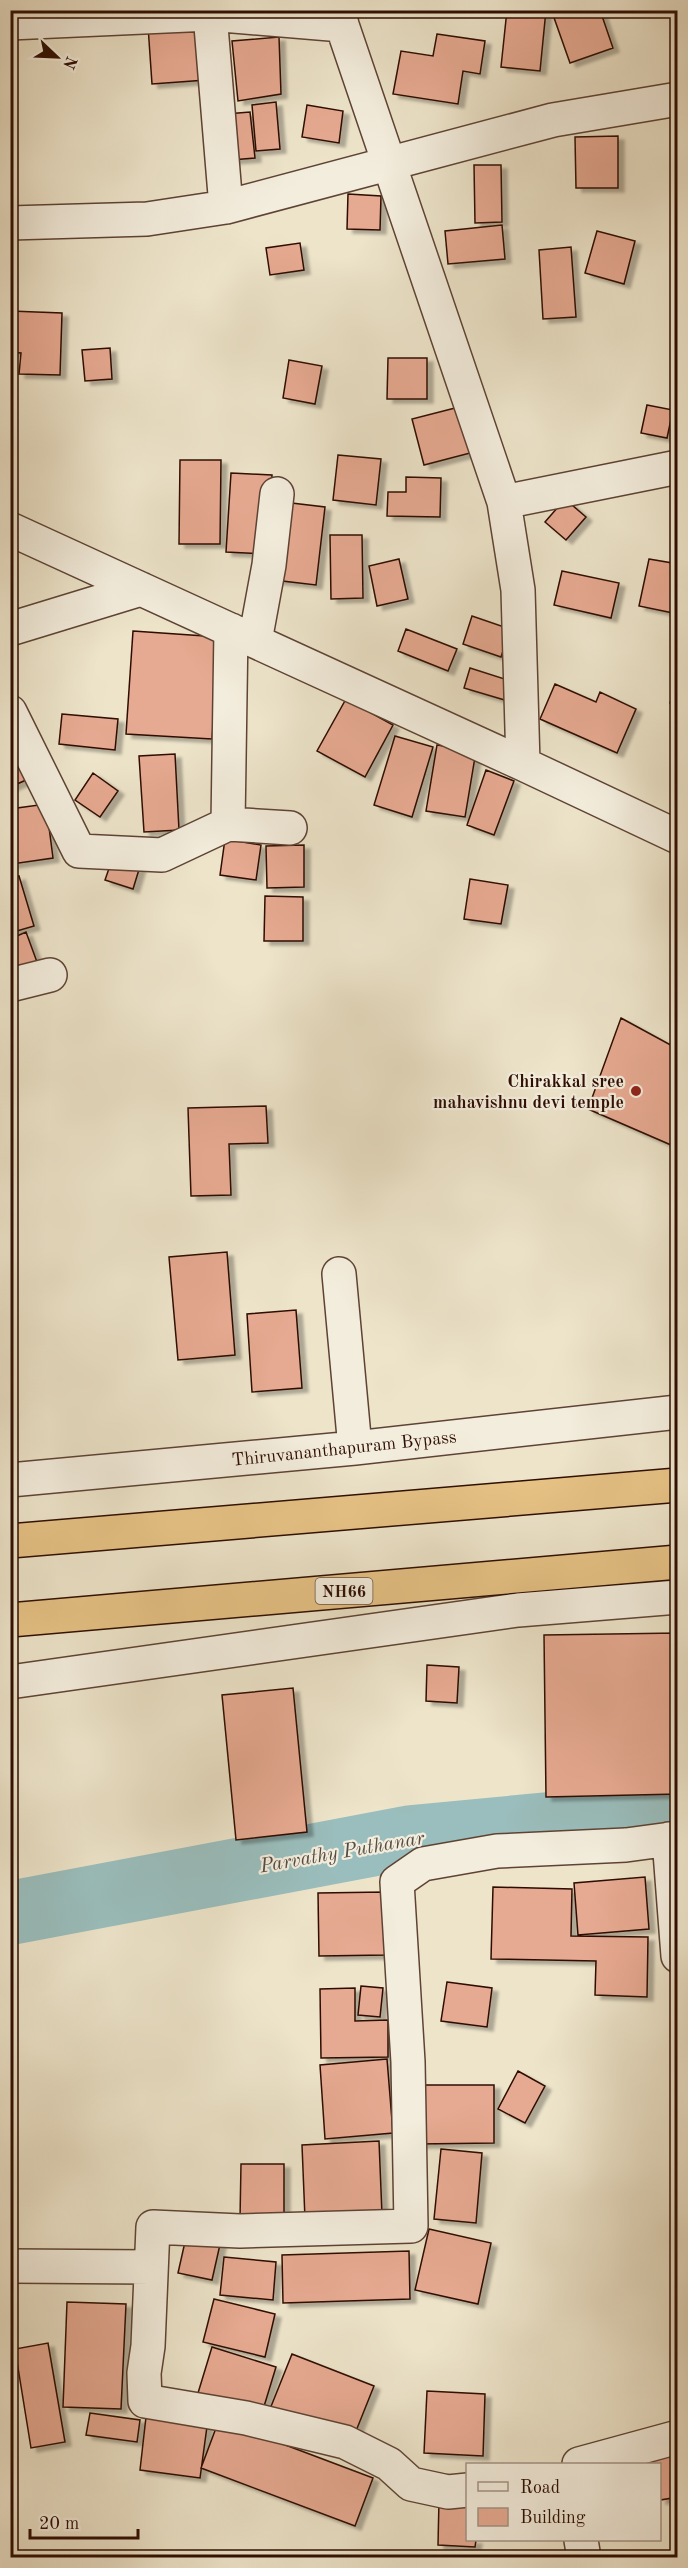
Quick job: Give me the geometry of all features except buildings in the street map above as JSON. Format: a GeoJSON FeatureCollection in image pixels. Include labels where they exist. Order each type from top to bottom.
{"type":"FeatureCollection","features":[{"type":"Feature","properties":{"kind":"highway"},"geometry":{"type":"LineString","coordinates":[[10,1541],[678,1485]]}},
{"type":"Feature","properties":{"kind":"highway","name":"NH66"},"geometry":{"type":"LineString","coordinates":[[10,1620],[678,1562]]}},
{"type":"Feature","properties":{"kind":"street"},"geometry":{"type":"LineString","coordinates":[[210,14],[226,207]]}},
{"type":"Feature","properties":{"kind":"street"},"geometry":{"type":"LineString","coordinates":[[10,23],[210,14],[340,18],[504,502],[519,590],[523,764]]}},
{"type":"Feature","properties":{"kind":"street"},"geometry":{"type":"LineString","coordinates":[[10,223],[147,219],[226,207],[554,120],[678,99]]}},
{"type":"Feature","properties":{"kind":"street"},"geometry":{"type":"LineString","coordinates":[[504,502],[678,467]]}},
{"type":"Feature","properties":{"kind":"street"},"geometry":{"type":"LineString","coordinates":[[228,824],[243,635],[269,566],[277,494]]}},
{"type":"Feature","properties":{"kind":"street"},"geometry":{"type":"LineString","coordinates":[[10,529],[678,837]]}},
{"type":"Feature","properties":{"kind":"street"},"geometry":{"type":"LineString","coordinates":[[10,629],[141,588]]}},
{"type":"Feature","properties":{"kind":"street"},"geometry":{"type":"LineString","coordinates":[[10,712],[79,851],[162,855],[228,824],[290,828]]}},
{"type":"Feature","properties":{"kind":"street"},"geometry":{"type":"LineString","coordinates":[[10,984],[50,975]]}},
{"type":"Feature","properties":{"kind":"street"},"geometry":{"type":"LineString","coordinates":[[339,1274],[356,1448]]}},
{"type":"Feature","properties":{"kind":"street","name":"Thiruvananthapuram Bypass"},"geometry":{"type":"LineString","coordinates":[[10,1480],[356,1448],[678,1412]]}},
{"type":"Feature","properties":{"kind":"street"},"geometry":{"type":"LineString","coordinates":[[10,1682],[518,1610],[678,1597]]}},
{"type":"Feature","properties":{"kind":"street"},"geometry":{"type":"LineString","coordinates":[[466,2490],[448,2492],[411,2484],[389,2464],[345,2442],[246,2418],[145,2401],[144,2373],[148,2346],[153,2227],[240,2231],[411,2226],[408,2062],[397,1882],[423,1864],[497,1851],[626,1845],[673,1838],[678,1956]]}},
{"type":"Feature","properties":{"kind":"street"},"geometry":{"type":"LineString","coordinates":[[10,2266],[152,2267]]}},
{"type":"Feature","properties":{"kind":"street"},"geometry":{"type":"LineString","coordinates":[[583,2463],[678,2436]]}},
{"type":"Feature","properties":{"kind":"street"},"geometry":{"type":"LineString","coordinates":[[581,2541],[584,2558]]}},
{"type":"Feature","properties":{"kind":"waterway","name":"Parvathy Puthanar"},"geometry":{"type":"LineString","coordinates":[[10,1913],[412,1837],[678,1812]]}},
{"type":"Feature","properties":{"kind":"place","name":"Chirakkal sree mahavishnu devi temple"},"geometry":{"type":"Point","coordinates":[636,1091]}}]}
